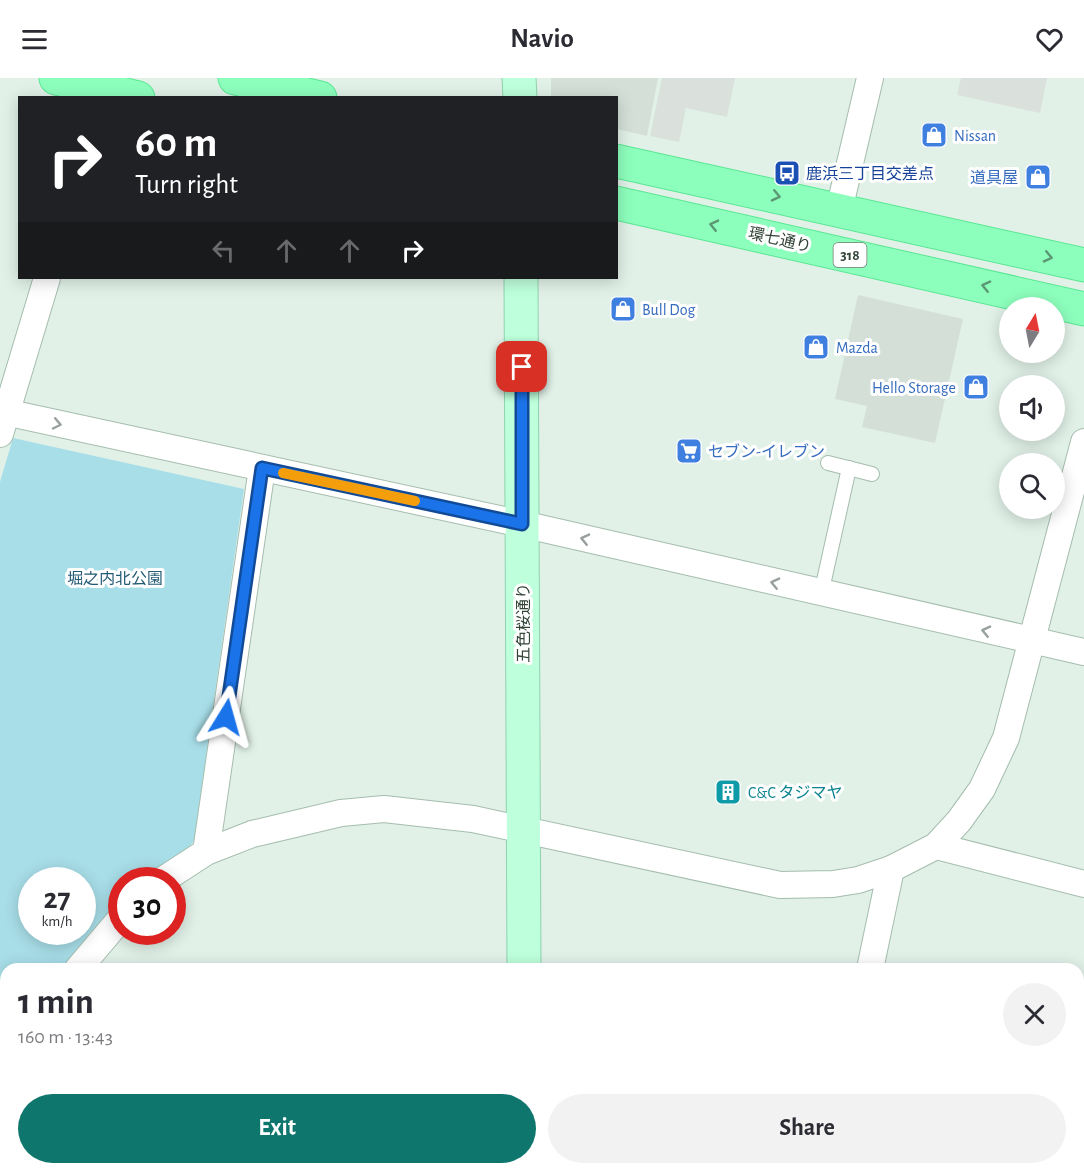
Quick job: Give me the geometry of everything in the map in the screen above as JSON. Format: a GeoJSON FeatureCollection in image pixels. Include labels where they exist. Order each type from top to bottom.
{"type":"FeatureCollection","features":[{"type":"Feature","properties":{"kind":"main road"},"geometry":{"type":"LineString","coordinates":[[56,78],[102,93],[124,96]]}},
{"type":"Feature","properties":{"kind":"main road"},"geometry":{"type":"LineString","coordinates":[[235,78],[312,96]]}},
{"type":"Feature","properties":{"kind":"main road"},"geometry":{"type":"LineString","coordinates":[[618,160],[1084,265]]}},
{"type":"Feature","properties":{"kind":"main road","name":"環七通り"},"geometry":{"type":"LineString","coordinates":[[618,203],[1084,309]]}},
{"type":"Feature","properties":{"kind":"street"},"geometry":{"type":"LineString","coordinates":[[519,78],[519,96]]}},
{"type":"Feature","properties":{"kind":"street"},"geometry":{"type":"LineString","coordinates":[[839,210],[870,78]]}},
{"type":"Feature","properties":{"kind":"street"},"geometry":{"type":"LineString","coordinates":[[47,279],[2,419],[262,468],[522,524],[821,594],[1084,652]]}},
{"type":"Feature","properties":{"kind":"street","name":"五色桜通り"},"geometry":{"type":"LineString","coordinates":[[521,279],[524,963]]}},
{"type":"Feature","properties":{"kind":"street"},"geometry":{"type":"LineString","coordinates":[[183,867],[206,852],[252,834],[341,813],[384,809],[427,812],[523,828],[780,885],[833,885],[858,880],[891,869],[936,846],[959,821],[982,789],[995,764],[1006,738],[1033,641],[1084,442]]}},
{"type":"Feature","properties":{"kind":"street"},"geometry":{"type":"LineString","coordinates":[[206,852],[262,468]]}},
{"type":"Feature","properties":{"kind":"street"},"geometry":{"type":"LineString","coordinates":[[936,846],[1084,884]]}},
{"type":"Feature","properties":{"kind":"street"},"geometry":{"type":"LineString","coordinates":[[871,963],[891,869]]}},
{"type":"Feature","properties":{"kind":"street"},"geometry":{"type":"LineString","coordinates":[[83,963],[108,934]]}},
{"type":"Feature","properties":{"kind":"lane"},"geometry":{"type":"LineString","coordinates":[[828,464],[872,474]]}},
{"type":"Feature","properties":{"kind":"lane"},"geometry":{"type":"LineString","coordinates":[[821,594],[849,468]]}},
{"type":"Feature","properties":{"kind":"shaded area"},"geometry":{"type":"Polygon","coordinates":[[[551,78],[658,78],[647,136],[618,129],[618,96],[551,96],[551,78]]]}},
{"type":"Feature","properties":{"kind":"shaded area"},"geometry":{"type":"Polygon","coordinates":[[[662,78],[735,78],[727,117],[686,108],[679,142],[650,136],[662,78]]]}},
{"type":"Feature","properties":{"kind":"shaded area"},"geometry":{"type":"Polygon","coordinates":[[[961,78],[1047,78],[1040,113],[957,95],[961,78]]]}},
{"type":"Feature","properties":{"kind":"shaded area"},"geometry":{"type":"Polygon","coordinates":[[[858,295],[963,319],[935,443],[862,427],[867,406],[835,399],[858,295]]]}},
{"type":"Feature","properties":{"kind":"green space","name":"堀之内北公園"},"geometry":{"type":"Polygon","coordinates":[[[13,438],[244,489],[194,841],[186,851],[163,867],[108,867],[108,913],[96,926],[96,867],[18,867],[18,945],[81,945],[68,963],[0,963],[0,482],[13,438]]]}},
{"type":"Feature","properties":{"kind":"slow traffic"},"geometry":{"type":"LineString","coordinates":[[283,473],[415,501]]}},
{"type":"Feature","properties":{"kind":"place","name":"Nissan"},"geometry":{"type":"Point","coordinates":[934,135]}},
{"type":"Feature","properties":{"kind":"place","name":"鹿浜三丁目交差点"},"geometry":{"type":"Point","coordinates":[787,173]}},
{"type":"Feature","properties":{"kind":"place","name":"道具屋"},"geometry":{"type":"Point","coordinates":[1038,177]}},
{"type":"Feature","properties":{"kind":"place","name":"Bull Dog"},"geometry":{"type":"Point","coordinates":[623,309]}},
{"type":"Feature","properties":{"kind":"place","name":"Mazda"},"geometry":{"type":"Point","coordinates":[816,347]}},
{"type":"Feature","properties":{"kind":"place","name":"Hello Storage"},"geometry":{"type":"Point","coordinates":[976,387]}},
{"type":"Feature","properties":{"kind":"place","name":"セブン-イレブン"},"geometry":{"type":"Point","coordinates":[689,451]}},
{"type":"Feature","properties":{"kind":"place","name":"C&C タジマヤ"},"geometry":{"type":"Point","coordinates":[728,792]}},
{"type":"Feature","properties":{"kind":"route"},"geometry":{"type":"LineString","coordinates":[[226,717],[262,468],[522,524],[522,367]]}}]}
